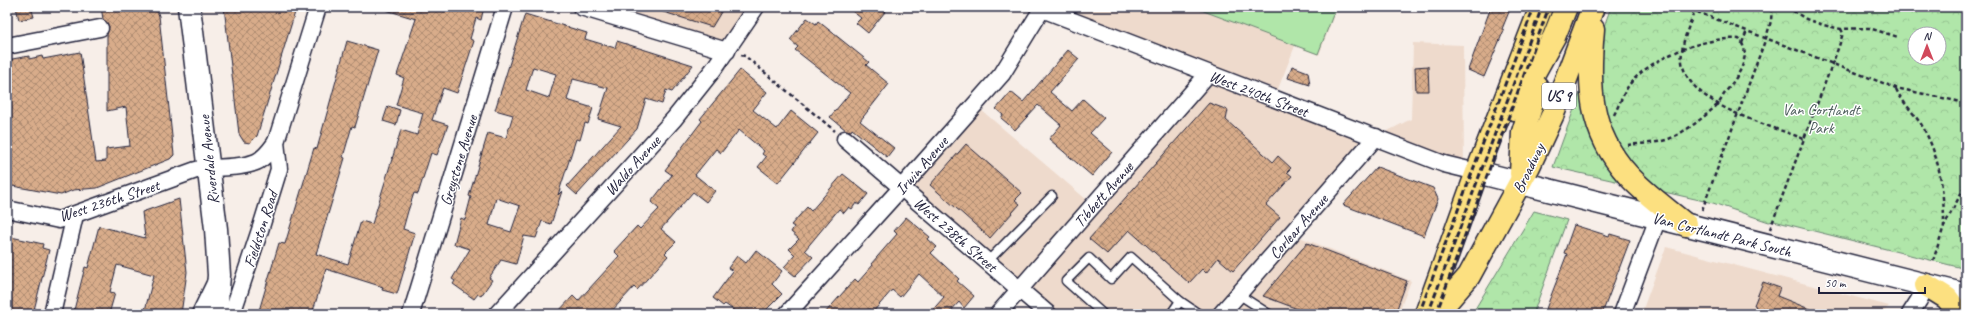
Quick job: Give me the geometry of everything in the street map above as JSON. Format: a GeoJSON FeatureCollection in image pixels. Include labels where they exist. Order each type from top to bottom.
{"type":"FeatureCollection","features":[{"type":"Feature","properties":{"kind":"main road","name":"Riverdale Avenue"},"geometry":{"type":"LineString","coordinates":[[189,7],[210,167],[219,275],[216,314]]}},
{"type":"Feature","properties":{"kind":"main road","name":"US 9"},"geometry":{"type":"LineString","coordinates":[[1426,314],[1477,172],[1541,7]]}},
{"type":"Feature","properties":{"kind":"main road","name":"US 9"},"geometry":{"type":"LineString","coordinates":[[1477,172],[1554,37],[1566,7]]}},
{"type":"Feature","properties":{"kind":"main road"},"geometry":{"type":"LineString","coordinates":[[1594,7],[1590,86],[1593,107],[1602,135],[1614,157],[1629,176],[1691,226]]}},
{"type":"Feature","properties":{"kind":"main road","name":"Broadway"},"geometry":{"type":"LineString","coordinates":[[1436,314],[1469,276],[1520,183],[1553,114],[1594,7]]}},
{"type":"Feature","properties":{"kind":"main road"},"geometry":{"type":"LineString","coordinates":[[1520,183],[1522,138],[1525,125],[1554,37]]}},
{"type":"Feature","properties":{"kind":"main road","name":"Van Cortlandt Park South"},"geometry":{"type":"LineString","coordinates":[[1477,172],[1926,285]]}},
{"type":"Feature","properties":{"kind":"main road"},"geometry":{"type":"LineString","coordinates":[[1926,285],[1958,301]]}},
{"type":"Feature","properties":{"kind":"street","name":"Fieldston Road"},"geometry":{"type":"LineString","coordinates":[[210,167],[256,162],[267,155],[276,142],[318,7]]}},
{"type":"Feature","properties":{"kind":"street","name":"Greystone Avenue"},"geometry":{"type":"LineString","coordinates":[[411,314],[505,7]]}},
{"type":"Feature","properties":{"kind":"street"},"geometry":{"type":"LineString","coordinates":[[581,7],[727,51]]}},
{"type":"Feature","properties":{"kind":"street","name":"Waldo Avenue"},"geometry":{"type":"LineString","coordinates":[[504,312],[674,118],[727,51],[756,7]]}},
{"type":"Feature","properties":{"kind":"street","name":"West 240th Street"},"geometry":{"type":"LineString","coordinates":[[1041,8],[1208,74],[1444,164],[1477,172]]}},
{"type":"Feature","properties":{"kind":"street","name":"Irwin Avenue"},"geometry":{"type":"LineString","coordinates":[[787,314],[1002,74],[1041,8]]}},
{"type":"Feature","properties":{"kind":"street"},"geometry":{"type":"LineString","coordinates":[[7,46],[100,28]]}},
{"type":"Feature","properties":{"kind":"street","name":"Tibbett Avenue"},"geometry":{"type":"LineString","coordinates":[[998,314],[1208,74]]}},
{"type":"Feature","properties":{"kind":"street","name":"Corlear Avenue"},"geometry":{"type":"LineString","coordinates":[[1221,314],[1376,137]]}},
{"type":"Feature","properties":{"kind":"street","name":"West 238th Street"},"geometry":{"type":"LineString","coordinates":[[845,140],[902,187],[1048,314]]}},
{"type":"Feature","properties":{"kind":"street","name":"Fieldston Road"},"geometry":{"type":"LineString","coordinates":[[232,314],[279,169],[276,142]]}},
{"type":"Feature","properties":{"kind":"street","name":"West 236th Street"},"geometry":{"type":"LineString","coordinates":[[7,209],[59,220],[210,167]]}},
{"type":"Feature","properties":{"kind":"street"},"geometry":{"type":"LineString","coordinates":[[52,314],[75,215]]}},
{"type":"Feature","properties":{"kind":"street"},"geometry":{"type":"LineString","coordinates":[[1622,314],[1658,218]]}},
{"type":"Feature","properties":{"kind":"street"},"geometry":{"type":"LineString","coordinates":[[200,314],[219,275]]}},
{"type":"Feature","properties":{"kind":"street"},"geometry":{"type":"LineString","coordinates":[[1910,314],[1926,285]]}},
{"type":"Feature","properties":{"kind":"lane"},"geometry":{"type":"LineString","coordinates":[[988,262],[1052,196]]}},
{"type":"Feature","properties":{"kind":"lane"},"geometry":{"type":"LineString","coordinates":[[1103,314],[1066,281],[1089,258],[1111,279],[1131,258],[1180,302],[1199,314]]}},
{"type":"Feature","properties":{"kind":"lane"},"geometry":{"type":"LineString","coordinates":[[1238,294],[1269,314]]}},
{"type":"Feature","properties":{"kind":"lane"},"geometry":{"type":"LineString","coordinates":[[1171,314],[1180,302]]}},
{"type":"Feature","properties":{"kind":"path"},"geometry":{"type":"LineString","coordinates":[[1684,7],[1896,88],[1966,103]]}},
{"type":"Feature","properties":{"kind":"path"},"geometry":{"type":"LineString","coordinates":[[1696,7],[1682,50],[1682,60],[1694,87],[1717,105],[1804,140]]}},
{"type":"Feature","properties":{"kind":"path"},"geometry":{"type":"LineString","coordinates":[[1691,226],[1738,114],[1766,38],[1771,21],[1772,7]]}},
{"type":"Feature","properties":{"kind":"path"},"geometry":{"type":"LineString","coordinates":[[1787,7],[1806,19],[1841,29],[1869,28],[1898,37]]}},
{"type":"Feature","properties":{"kind":"path"},"geometry":{"type":"LineString","coordinates":[[1765,245],[1843,33],[1841,29]]}},
{"type":"Feature","properties":{"kind":"path"},"geometry":{"type":"LineString","coordinates":[[1742,43],[1747,31]]}},
{"type":"Feature","properties":{"kind":"path"},"geometry":{"type":"LineString","coordinates":[[1613,116],[1630,85],[1644,71],[1661,59],[1682,50],[1716,39],[1739,39],[1742,43],[1745,49],[1745,58],[1738,74],[1717,105],[1692,126],[1672,138],[1625,146]]}},
{"type":"Feature","properties":{"kind":"path"},"geometry":{"type":"LineString","coordinates":[[744,56],[845,140]]}},
{"type":"Feature","properties":{"kind":"path"},"geometry":{"type":"LineString","coordinates":[[1896,88],[1900,97],[1920,122],[1930,139],[1936,156],[1941,174],[1944,226]]}},
{"type":"Feature","properties":{"kind":"path"},"geometry":{"type":"LineString","coordinates":[[1933,261],[1944,226],[1966,184]]}},
{"type":"Feature","properties":{"kind":"shaded area"},"geometry":{"type":"Polygon","coordinates":[[[599,7],[756,7],[727,51],[599,7]]]}},
{"type":"Feature","properties":{"kind":"shaded area"},"geometry":{"type":"Polygon","coordinates":[[[1032,7],[1337,7],[1319,55],[1295,46],[1274,99],[1376,137],[1292,234],[1411,281],[1398,314],[1048,314],[902,187],[974,104],[1093,205],[1208,74],[1032,7]]]}},
{"type":"Feature","properties":{"kind":"shaded area"},"geometry":{"type":"Polygon","coordinates":[[[1413,43],[1463,45],[1464,169],[1376,137],[1411,119],[1413,43]]]}},
{"type":"Feature","properties":{"kind":"shaded area"},"geometry":{"type":"Polygon","coordinates":[[[1666,247],[1889,306],[1882,314],[1641,314],[1666,247]]]}},
{"type":"Feature","properties":{"kind":"green space"},"geometry":{"type":"Polygon","coordinates":[[[1193,7],[1336,7],[1318,54],[1193,7]]]}},
{"type":"Feature","properties":{"kind":"green space","name":"Van Cortlandt Park"},"geometry":{"type":"Polygon","coordinates":[[[1611,7],[1966,7],[1966,269],[1774,221],[1769,222],[1713,203],[1553,167],[1611,7]]]}},
{"type":"Feature","properties":{"kind":"green space"},"geometry":{"type":"Polygon","coordinates":[[[1534,211],[1567,220],[1533,314],[1472,314],[1534,211]]]}},
{"type":"Feature","properties":{"kind":"building"},"geometry":{"type":"Polygon","coordinates":[[[16,7],[31,7],[34,17],[19,20],[16,7]]]}},
{"type":"Feature","properties":{"kind":"building"},"geometry":{"type":"Polygon","coordinates":[[[101,7],[156,7],[159,16],[174,155],[170,159],[97,188],[73,190],[61,195],[7,185],[7,60],[29,56],[29,59],[42,56],[43,59],[80,52],[96,162],[106,161],[106,149],[130,146],[126,107],[107,111],[107,35],[109,27],[103,19],[101,7]]]}},
{"type":"Feature","properties":{"kind":"building"},"geometry":{"type":"Polygon","coordinates":[[[224,7],[274,7],[283,10],[284,7],[291,7],[296,9],[257,136],[250,143],[244,142],[239,134],[224,7]]]}},
{"type":"Feature","properties":{"kind":"building"},"geometry":{"type":"Polygon","coordinates":[[[386,7],[484,7],[481,20],[476,18],[470,39],[474,41],[457,93],[443,88],[432,120],[448,125],[437,155],[431,153],[418,194],[414,193],[408,211],[403,229],[415,233],[397,294],[382,290],[383,287],[326,269],[312,314],[258,314],[279,243],[285,244],[314,148],[317,149],[347,41],[378,50],[355,127],[352,126],[343,157],[345,158],[316,254],[348,264],[361,221],[372,224],[401,130],[417,135],[423,113],[396,105],[404,78],[397,75],[416,19],[386,10],[386,7]]]}},
{"type":"Feature","properties":{"kind":"building"},"geometry":{"type":"Polygon","coordinates":[[[657,7],[724,7],[712,27],[657,10],[657,7]]]}},
{"type":"Feature","properties":{"kind":"building"},"geometry":{"type":"Polygon","coordinates":[[[847,7],[889,7],[868,33],[856,23],[861,18],[847,7]]]}},
{"type":"Feature","properties":{"kind":"building"},"geometry":{"type":"Polygon","coordinates":[[[1491,7],[1511,7],[1502,29],[1504,30],[1484,77],[1468,70],[1491,7]]]}},
{"type":"Feature","properties":{"kind":"building"},"geometry":{"type":"Polygon","coordinates":[[[525,14],[587,33],[585,39],[615,48],[617,41],[693,65],[672,92],[666,90],[662,104],[646,99],[637,129],[577,195],[567,186],[621,126],[598,119],[608,88],[573,79],[567,100],[593,108],[588,124],[585,123],[580,140],[576,139],[558,195],[562,191],[551,224],[542,221],[536,238],[524,236],[516,264],[501,260],[489,278],[492,280],[481,296],[478,294],[474,299],[453,284],[455,281],[452,279],[470,249],[454,244],[461,218],[465,220],[471,197],[469,196],[488,133],[506,138],[513,115],[495,110],[525,14]],[[533,67],[526,90],[549,98],[556,74],[533,67]],[[496,198],[489,225],[511,232],[520,206],[496,198]]]}},
{"type":"Feature","properties":{"kind":"building"},"geometry":{"type":"Polygon","coordinates":[[[807,18],[816,24],[818,21],[869,62],[866,65],[889,84],[860,121],[894,148],[887,157],[852,129],[851,131],[846,130],[830,117],[850,93],[795,50],[798,47],[790,40],[807,18]]]}},
{"type":"Feature","properties":{"kind":"building"},"geometry":{"type":"Polygon","coordinates":[[[1068,50],[1079,59],[1050,92],[1072,111],[1083,99],[1104,118],[1090,133],[1112,152],[1092,176],[1049,139],[1061,125],[1038,105],[1015,130],[1001,118],[1003,115],[996,109],[1011,92],[1023,102],[1068,50]]]}},
{"type":"Feature","properties":{"kind":"building"},"geometry":{"type":"Polygon","coordinates":[[[1292,66],[1308,72],[1310,85],[1288,78],[1292,66]]]}},
{"type":"Feature","properties":{"kind":"building"},"geometry":{"type":"Polygon","coordinates":[[[1428,66],[1429,91],[1416,91],[1415,67],[1428,66]]]}},
{"type":"Feature","properties":{"kind":"building"},"geometry":{"type":"Polygon","coordinates":[[[740,70],[767,92],[753,110],[777,129],[791,111],[818,133],[778,183],[758,167],[766,157],[762,154],[764,151],[739,130],[721,153],[716,149],[695,175],[715,191],[706,202],[693,192],[661,229],[676,242],[665,253],[668,256],[637,290],[634,287],[609,314],[556,314],[573,296],[578,301],[619,256],[614,251],[637,226],[640,229],[659,209],[651,202],[672,175],[665,170],[702,121],[700,119],[740,70]]]}},
{"type":"Feature","properties":{"kind":"building"},"geometry":{"type":"Polygon","coordinates":[[[1209,103],[1228,110],[1226,120],[1273,162],[1278,156],[1291,168],[1287,172],[1292,176],[1266,205],[1280,217],[1233,271],[1218,258],[1206,273],[1202,269],[1189,283],[1129,230],[1107,254],[1089,239],[1209,103]]]}},
{"type":"Feature","properties":{"kind":"building"},"geometry":{"type":"Polygon","coordinates":[[[388,106],[400,110],[396,125],[383,121],[388,106]]]}},
{"type":"Feature","properties":{"kind":"building"},"geometry":{"type":"Polygon","coordinates":[[[966,144],[1022,193],[1015,200],[1020,204],[990,238],[930,185],[966,144]]]}},
{"type":"Feature","properties":{"kind":"building"},"geometry":{"type":"Polygon","coordinates":[[[1377,167],[1433,188],[1438,199],[1424,236],[1343,205],[1377,167]]]}},
{"type":"Feature","properties":{"kind":"building"},"geometry":{"type":"Polygon","coordinates":[[[843,174],[868,194],[859,205],[856,203],[852,209],[849,207],[844,213],[839,209],[805,250],[813,257],[795,276],[784,267],[795,255],[789,249],[799,239],[791,232],[794,227],[791,225],[807,207],[811,211],[843,174]]]}},
{"type":"Feature","properties":{"kind":"building"},"geometry":{"type":"Polygon","coordinates":[[[179,199],[187,272],[181,314],[144,314],[154,275],[117,265],[110,292],[115,293],[109,314],[73,314],[85,267],[88,268],[99,226],[145,238],[142,212],[179,199]]]}},
{"type":"Feature","properties":{"kind":"building"},"geometry":{"type":"Polygon","coordinates":[[[906,217],[930,237],[928,239],[937,247],[931,253],[959,279],[957,281],[974,296],[964,308],[959,302],[948,314],[929,314],[944,297],[919,274],[900,297],[892,290],[873,312],[869,309],[864,314],[824,314],[855,279],[858,282],[873,265],[871,264],[897,234],[894,231],[906,217]]]}},
{"type":"Feature","properties":{"kind":"building"},"geometry":{"type":"Polygon","coordinates":[[[1574,225],[1609,236],[1610,234],[1630,240],[1602,314],[1544,314],[1567,254],[1564,253],[1574,225]]]}},
{"type":"Feature","properties":{"kind":"building"},"geometry":{"type":"Polygon","coordinates":[[[11,237],[43,244],[42,248],[49,250],[33,314],[7,314],[7,244],[9,244],[11,237]]]}},
{"type":"Feature","properties":{"kind":"building"},"geometry":{"type":"Polygon","coordinates":[[[1307,243],[1407,281],[1395,314],[1311,314],[1263,296],[1307,243]]]}},
{"type":"Feature","properties":{"kind":"building"},"geometry":{"type":"Polygon","coordinates":[[[756,250],[782,271],[772,284],[782,294],[762,314],[739,314],[725,304],[723,306],[713,298],[733,271],[728,268],[737,256],[746,263],[756,250]]]}},
{"type":"Feature","properties":{"kind":"building"},"geometry":{"type":"Polygon","coordinates":[[[1763,282],[1780,288],[1777,296],[1822,314],[1753,314],[1756,306],[1754,305],[1763,282]]]}},
{"type":"Feature","properties":{"kind":"railway"},"geometry":{"type":"LineString","coordinates":[[1419,314],[1534,7]]}},
{"type":"Feature","properties":{"kind":"railway"},"geometry":{"type":"LineString","coordinates":[[1428,314],[1542,7]]}},
{"type":"Feature","properties":{"kind":"railway"},"geometry":{"type":"LineString","coordinates":[[1436,314],[1549,7]]}}]}
